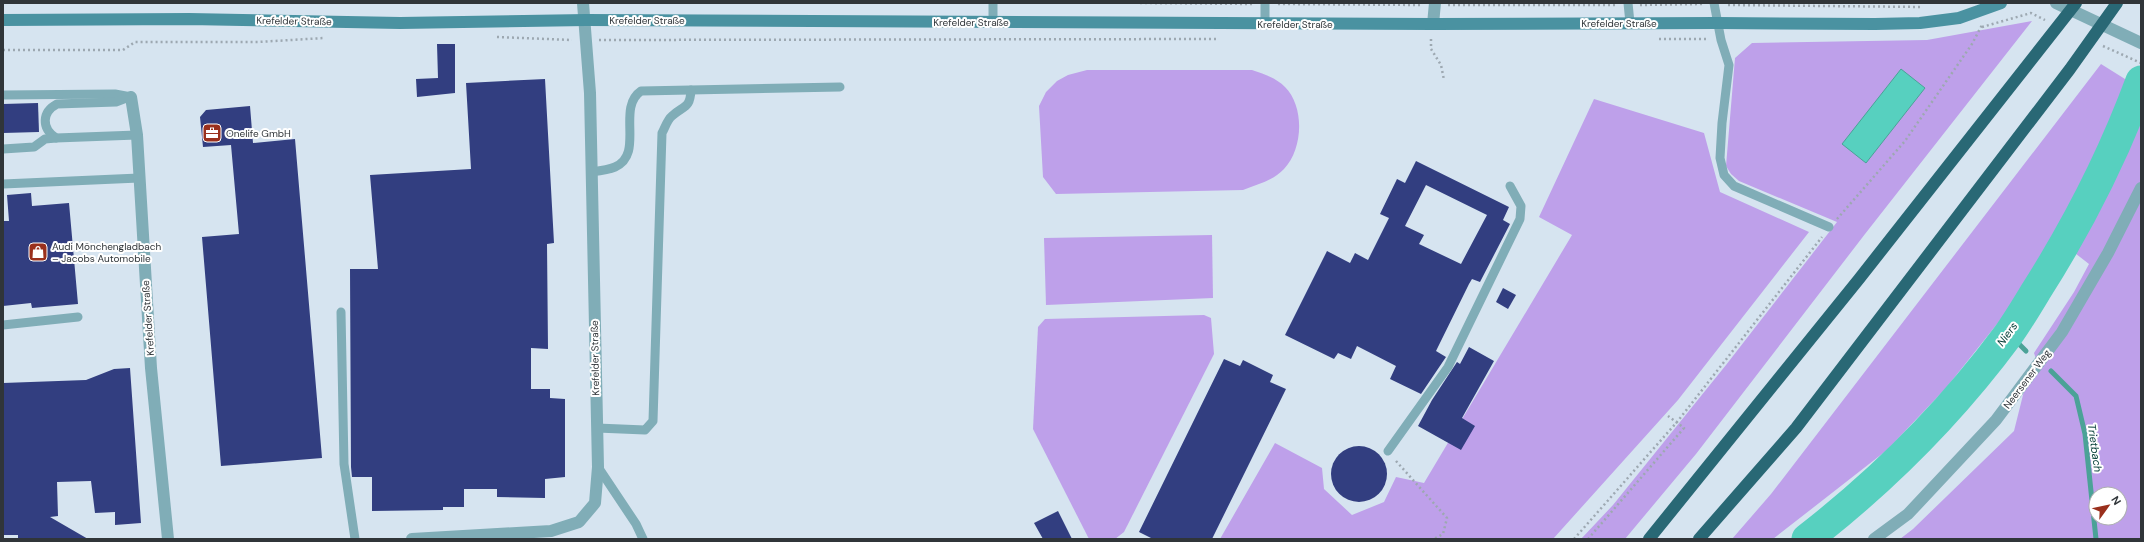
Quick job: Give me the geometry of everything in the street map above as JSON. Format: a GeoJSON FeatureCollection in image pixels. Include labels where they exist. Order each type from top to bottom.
{"type":"FeatureCollection","features":[{"type":"Feature","properties":{"kind":"highway"},"geometry":{"type":"LineString","coordinates":[[1649,539],[1860,279],[2076,3]]}},
{"type":"Feature","properties":{"kind":"highway"},"geometry":{"type":"LineString","coordinates":[[1700,539],[1796,428],[2070,68],[2117,3]]}},
{"type":"Feature","properties":{"kind":"street","name":"Krefelder Straße"},"geometry":{"type":"LineString","coordinates":[[412,539],[551,531],[579,522],[595,503],[598,467],[591,172],[587,40],[583,3]]}},
{"type":"Feature","properties":{"kind":"street","name":"Krefelder Straße"},"geometry":{"type":"LineString","coordinates":[[3,20],[189,19],[400,22],[586,20],[1433,24],[1920,23],[1959,18],[2001,3]]}},
{"type":"Feature","properties":{"kind":"street"},"geometry":{"type":"LineString","coordinates":[[2056,3],[2121,35],[2141,43]]}},
{"type":"Feature","properties":{"kind":"street"},"geometry":{"type":"LineString","coordinates":[[1433,24],[1435,4]]}},
{"type":"Feature","properties":{"kind":"street","name":"Krefelder Straße"},"geometry":{"type":"LineString","coordinates":[[131,97],[137,135],[151,368],[168,539]]}},
{"type":"Feature","properties":{"kind":"street","name":"Neersener Weg"},"geometry":{"type":"LineString","coordinates":[[1874,539],[1908,514],[1996,420],[2062,332],[2108,253],[2141,188]]}},
{"type":"Feature","properties":{"kind":"lane"},"geometry":{"type":"LineString","coordinates":[[993,3],[993,22]]}},
{"type":"Feature","properties":{"kind":"lane"},"geometry":{"type":"LineString","coordinates":[[1265,3],[1265,23]]}},
{"type":"Feature","properties":{"kind":"lane"},"geometry":{"type":"LineString","coordinates":[[1628,4],[1630,23]]}},
{"type":"Feature","properties":{"kind":"lane"},"geometry":{"type":"LineString","coordinates":[[1714,4],[1717,23],[1729,65],[1720,158],[1724,176],[1734,186],[1830,228]]}},
{"type":"Feature","properties":{"kind":"lane"},"geometry":{"type":"LineString","coordinates":[[591,172],[616,167],[626,158],[630,145],[630,108],[634,96],[641,91],[840,87]]}},
{"type":"Feature","properties":{"kind":"lane"},"geometry":{"type":"LineString","coordinates":[[597,428],[645,430],[653,421],[662,133],[671,116],[682,110],[690,102],[691,90]]}},
{"type":"Feature","properties":{"kind":"lane"},"geometry":{"type":"LineString","coordinates":[[3,96],[115,94],[131,97]]}},
{"type":"Feature","properties":{"kind":"lane"},"geometry":{"type":"LineString","coordinates":[[56,138],[46,129],[46,112],[51,107],[57,104],[116,102],[131,97]]}},
{"type":"Feature","properties":{"kind":"lane"},"geometry":{"type":"LineString","coordinates":[[3,149],[34,147],[45,139],[137,135]]}},
{"type":"Feature","properties":{"kind":"lane"},"geometry":{"type":"LineString","coordinates":[[3,184],[139,178]]}},
{"type":"Feature","properties":{"kind":"lane"},"geometry":{"type":"LineString","coordinates":[[1388,451],[1448,367],[1520,219],[1521,206],[1510,186]]}},
{"type":"Feature","properties":{"kind":"lane"},"geometry":{"type":"LineString","coordinates":[[341,312],[344,464],[354,539]]}},
{"type":"Feature","properties":{"kind":"lane"},"geometry":{"type":"LineString","coordinates":[[3,325],[78,318]]}},
{"type":"Feature","properties":{"kind":"lane"},"geometry":{"type":"LineString","coordinates":[[598,467],[636,524],[643,539]]}},
{"type":"Feature","properties":{"kind":"path"},"geometry":{"type":"LineString","coordinates":[[1140,3],[1714,4],[1821,7],[1929,7]]}},
{"type":"Feature","properties":{"kind":"path"},"geometry":{"type":"LineString","coordinates":[[1574,539],[1677,422],[1830,228],[1905,141],[1972,44],[1981,27]]}},
{"type":"Feature","properties":{"kind":"path"},"geometry":{"type":"LineString","coordinates":[[3,50],[123,50],[135,42],[258,42],[330,37]]}},
{"type":"Feature","properties":{"kind":"path"},"geometry":{"type":"LineString","coordinates":[[494,37],[587,40],[1224,39]]}},
{"type":"Feature","properties":{"kind":"path"},"geometry":{"type":"LineString","coordinates":[[1424,39],[1432,39],[1431,49],[1441,65],[1444,80]]}},
{"type":"Feature","properties":{"kind":"path"},"geometry":{"type":"LineString","coordinates":[[2128,57],[2141,63]]}},
{"type":"Feature","properties":{"kind":"path"},"geometry":{"type":"LineString","coordinates":[[1588,539],[1684,428],[1668,416]]}},
{"type":"Feature","properties":{"kind":"path"},"geometry":{"type":"LineString","coordinates":[[1388,451],[1407,475],[1447,518],[1443,534],[1434,539]]}},
{"type":"Feature","properties":{"kind":"shaded area"},"geometry":{"type":"Polygon","coordinates":[[[2032,21],[1865,234],[1696,454],[1625,539],[1581,539],[1613,505],[1726,365],[1837,222],[1739,181],[1731,174],[1726,166],[1735,58],[1752,43],[1927,40],[2032,21]]]}},
{"type":"Feature","properties":{"kind":"shaded area"},"geometry":{"type":"Polygon","coordinates":[[[2101,64],[2133,84],[2114,133],[2062,227],[2001,319],[1946,388],[1887,450],[1773,539],[1732,539],[1771,494],[2101,64]]]}},
{"type":"Feature","properties":{"kind":"shaded area"},"geometry":{"type":"Polygon","coordinates":[[[1901,69],[1925,88],[1866,163],[1842,144],[1901,69]]]}},
{"type":"Feature","properties":{"kind":"shaded area"},"geometry":{"type":"Polygon","coordinates":[[[1087,70],[1252,70],[1265,75],[1278,81],[1285,87],[1296,105],[1299,128],[1295,151],[1290,161],[1280,173],[1265,182],[1243,190],[1056,194],[1043,177],[1039,106],[1046,92],[1057,81],[1068,75],[1087,70]]]}},
{"type":"Feature","properties":{"kind":"shaded area"},"geometry":{"type":"Polygon","coordinates":[[[2141,92],[2141,539],[1900,539],[1913,529],[2014,431],[2025,387],[2040,371],[2034,353],[2074,292],[2089,264],[2071,250],[2120,146],[2141,92]]]}},
{"type":"Feature","properties":{"kind":"shaded area"},"geometry":{"type":"Polygon","coordinates":[[[1594,99],[1704,133],[1720,192],[1809,232],[1678,400],[1553,539],[1220,539],[1275,443],[1322,468],[1324,489],[1352,515],[1384,502],[1396,477],[1424,483],[1572,235],[1539,217],[1594,99]]]}},
{"type":"Feature","properties":{"kind":"shaded area"},"geometry":{"type":"Polygon","coordinates":[[[1212,235],[1213,298],[1046,305],[1044,238],[1212,235]]]}},
{"type":"Feature","properties":{"kind":"shaded area"},"geometry":{"type":"Polygon","coordinates":[[[1204,315],[1211,318],[1214,354],[1124,532],[1115,539],[1089,539],[1033,429],[1038,327],[1045,319],[1204,315]]]}},
{"type":"Feature","properties":{"kind":"building"},"geometry":{"type":"Polygon","coordinates":[[[437,44],[455,44],[455,93],[417,97],[416,79],[438,78],[437,44]]]}},
{"type":"Feature","properties":{"kind":"building"},"geometry":{"type":"Polygon","coordinates":[[[545,79],[554,243],[547,244],[548,349],[531,348],[531,389],[550,389],[550,398],[565,399],[565,477],[545,479],[545,498],[497,497],[497,489],[464,489],[464,507],[443,507],[443,510],[372,511],[372,477],[352,477],[351,467],[350,269],[378,269],[370,175],[471,169],[466,83],[545,79]]]}},
{"type":"Feature","properties":{"kind":"building"},"geometry":{"type":"Polygon","coordinates":[[[38,103],[39,132],[3,133],[3,104],[38,103]]]}},
{"type":"Feature","properties":{"kind":"building"},"geometry":{"type":"Polygon","coordinates":[[[250,106],[253,143],[295,139],[322,458],[221,466],[202,237],[239,234],[231,145],[203,147],[200,117],[206,110],[250,106]]]}},
{"type":"Feature","properties":{"kind":"building"},"geometry":{"type":"Polygon","coordinates":[[[1416,161],[1509,207],[1503,220],[1510,224],[1480,282],[1472,279],[1469,284],[1436,351],[1446,357],[1421,394],[1390,379],[1396,366],[1357,346],[1351,359],[1338,353],[1334,359],[1285,335],[1327,251],[1350,263],[1355,253],[1368,260],[1389,218],[1380,214],[1397,179],[1405,183],[1416,161]],[[1426,185],[1405,226],[1424,235],[1419,244],[1461,264],[1487,215],[1426,185]]]}},
{"type":"Feature","properties":{"kind":"building","name":"Audi Mönchengladbach – Jacobs Automobile"},"geometry":{"type":"Polygon","coordinates":[[[31,193],[32,206],[69,203],[78,304],[32,308],[31,303],[3,306],[3,221],[9,221],[7,195],[31,193]]]}},
{"type":"Feature","properties":{"kind":"building"},"geometry":{"type":"Polygon","coordinates":[[[1503,288],[1516,295],[1508,309],[1496,302],[1503,288]]]}},
{"type":"Feature","properties":{"kind":"building"},"geometry":{"type":"Polygon","coordinates":[[[1469,347],[1494,361],[1462,418],[1475,426],[1461,450],[1418,426],[1432,400],[1457,362],[1460,364],[1469,347]]]}},
{"type":"Feature","properties":{"kind":"building"},"geometry":{"type":"Polygon","coordinates":[[[1224,359],[1240,366],[1243,360],[1273,375],[1270,382],[1286,389],[1212,539],[1153,539],[1139,532],[1224,359]]]}},
{"type":"Feature","properties":{"kind":"building"},"geometry":{"type":"Polygon","coordinates":[[[130,368],[141,523],[115,525],[115,512],[95,513],[91,481],[57,482],[58,516],[50,517],[88,539],[18,539],[18,535],[3,535],[3,383],[86,380],[114,369],[130,368]]]}},
{"type":"Feature","properties":{"kind":"building"},"geometry":{"type":"Polygon","coordinates":[[[1353,446],[1365,446],[1375,450],[1383,458],[1387,468],[1387,480],[1383,490],[1375,498],[1365,502],[1353,502],[1343,498],[1335,490],[1331,480],[1331,468],[1335,458],[1343,450],[1353,446]]]}},
{"type":"Feature","properties":{"kind":"building"},"geometry":{"type":"Polygon","coordinates":[[[1058,511],[1072,539],[1043,539],[1034,523],[1058,511]]]}},
{"type":"Feature","properties":{"kind":"waterway","name":"Trietbach"},"geometry":{"type":"LineString","coordinates":[[1807,539],[1862,493],[1915,444],[1963,391],[2008,335],[2081,215],[2107,162],[2141,81]]}},
{"type":"Feature","properties":{"kind":"waterway","name":"Trietbach"},"geometry":{"type":"LineString","coordinates":[[2009,334],[2026,351]]}},
{"type":"Feature","properties":{"kind":"waterway","name":"Trietbach"},"geometry":{"type":"LineString","coordinates":[[2051,371],[2076,396],[2085,434],[2096,539]]}},
{"type":"Feature","properties":{"kind":"place","name":"Onelife GmbH"},"geometry":{"type":"Point","coordinates":[212,133]}},
{"type":"Feature","properties":{"kind":"place","name":"Audi Mönchengladbach – Jacobs Automobile"},"geometry":{"type":"Point","coordinates":[38,252]}},
{"type":"Feature","properties":{"kind":"water label","name":"Niers"},"geometry":{"type":"Point","coordinates":[2007,334]}}]}
